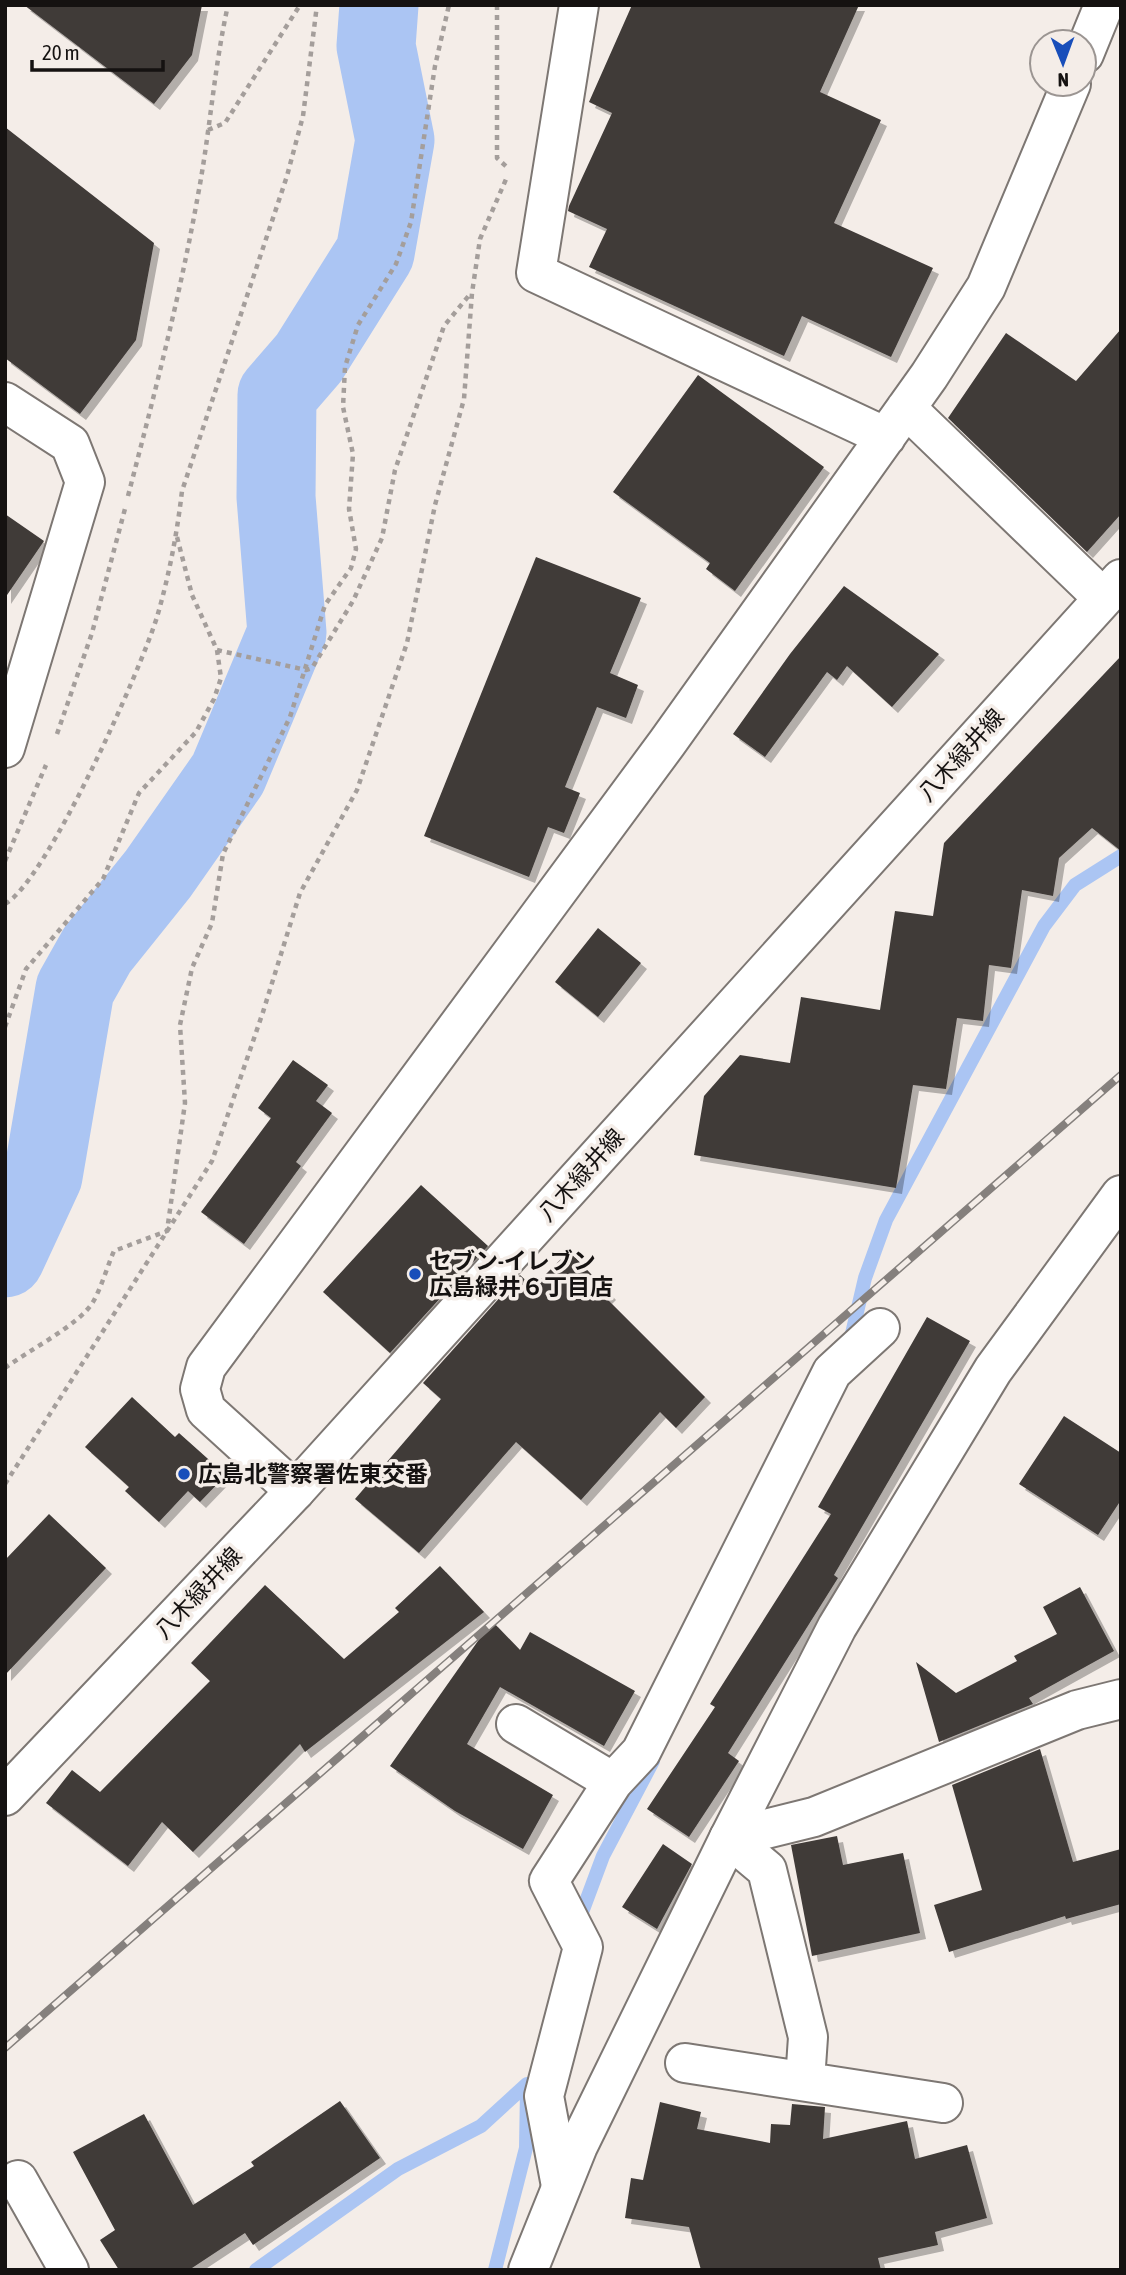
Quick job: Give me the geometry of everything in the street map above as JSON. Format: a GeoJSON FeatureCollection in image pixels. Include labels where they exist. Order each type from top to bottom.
{"type":"FeatureCollection","features":[{"type":"Feature","properties":{"kind":"street"},"geometry":{"type":"LineString","coordinates":[[579,5],[536,273],[896,422],[1112,588]]}},
{"type":"Feature","properties":{"kind":"street"},"geometry":{"type":"LineString","coordinates":[[1095,28],[1104,5]]}},
{"type":"Feature","properties":{"kind":"street"},"geometry":{"type":"LineString","coordinates":[[295,1491],[206,1410],[201,1389],[206,1367],[667,743],[896,422],[986,287],[1065,98]]}},
{"type":"Feature","properties":{"kind":"street"},"geometry":{"type":"LineString","coordinates":[[5,402],[70,444],[85,482],[5,748]]}},
{"type":"Feature","properties":{"kind":"street","name":"八木緑井線"},"geometry":{"type":"LineString","coordinates":[[5,1796],[295,1491],[1112,588]]}},
{"type":"Feature","properties":{"kind":"street"},"geometry":{"type":"LineString","coordinates":[[528,2270],[561,2186],[729,1838],[837,1627],[986,1381],[1121,1195]]}},
{"type":"Feature","properties":{"kind":"street"},"geometry":{"type":"LineString","coordinates":[[561,2186],[544,2096],[583,1947],[549,1881],[614,1782],[641,1752],[832,1372],[880,1328]]}},
{"type":"Feature","properties":{"kind":"street"},"geometry":{"type":"LineString","coordinates":[[729,1838],[814,1817],[1077,1710],[1121,1699]]}},
{"type":"Feature","properties":{"kind":"street"},"geometry":{"type":"LineString","coordinates":[[516,1724],[614,1782]]}},
{"type":"Feature","properties":{"kind":"street"},"geometry":{"type":"LineString","coordinates":[[729,1838],[767,1870],[808,2037],[805,2081]]}},
{"type":"Feature","properties":{"kind":"street"},"geometry":{"type":"LineString","coordinates":[[685,2063],[943,2103]]}},
{"type":"Feature","properties":{"kind":"street"},"geometry":{"type":"LineString","coordinates":[[19,2180],[69,2270]]}},
{"type":"Feature","properties":{"kind":"path"},"geometry":{"type":"LineString","coordinates":[[55,738],[92,633],[164,359],[198,194],[228,5]]}},
{"type":"Feature","properties":{"kind":"path"},"geometry":{"type":"LineString","coordinates":[[208,130],[225,123],[300,5]]}},
{"type":"Feature","properties":{"kind":"path"},"geometry":{"type":"LineString","coordinates":[[5,904],[42,864],[76,801],[156,619],[177,536],[182,491],[288,176],[303,116],[317,5]]}},
{"type":"Feature","properties":{"kind":"path"},"geometry":{"type":"LineString","coordinates":[[167,1231],[185,1103],[180,1025],[192,968],[212,923],[223,854],[290,717],[325,606],[351,568],[356,549],[349,509],[353,454],[343,407],[345,367],[358,325],[396,264],[411,222],[435,66],[449,5]]}},
{"type":"Feature","properties":{"kind":"path"},"geometry":{"type":"LineString","coordinates":[[497,5],[498,158],[510,169]]}},
{"type":"Feature","properties":{"kind":"path"},"geometry":{"type":"LineString","coordinates":[[5,1484],[212,1161],[300,893],[357,790],[407,643],[435,505],[464,399],[472,293],[480,239],[513,157]]}},
{"type":"Feature","properties":{"kind":"path"},"geometry":{"type":"LineString","coordinates":[[217,650],[306,670],[312,668],[353,601],[382,538],[395,470],[444,326],[472,293]]}},
{"type":"Feature","properties":{"kind":"path"},"geometry":{"type":"LineString","coordinates":[[5,1027],[26,969],[103,879],[139,793],[196,732],[221,678],[217,650],[192,595],[177,536]]}},
{"type":"Feature","properties":{"kind":"path"},"geometry":{"type":"LineString","coordinates":[[5,861],[46,764]]}},
{"type":"Feature","properties":{"kind":"path"},"geometry":{"type":"LineString","coordinates":[[5,1368],[37,1344],[71,1325],[92,1303],[114,1251],[167,1231]]}},
{"type":"Feature","properties":{"kind":"building"},"geometry":{"type":"Polygon","coordinates":[[[24,5],[202,5],[192,55],[154,104],[24,5]]]}},
{"type":"Feature","properties":{"kind":"building"},"geometry":{"type":"Polygon","coordinates":[[[632,5],[859,5],[820,92],[881,120],[834,223],[933,268],[891,357],[802,316],[784,356],[589,267],[607,229],[568,211],[612,113],[589,102],[632,5]]]}},
{"type":"Feature","properties":{"kind":"building"},"geometry":{"type":"Polygon","coordinates":[[[5,127],[154,243],[136,340],[80,414],[5,358],[5,127]]]}},
{"type":"Feature","properties":{"kind":"building"},"geometry":{"type":"Polygon","coordinates":[[[1121,329],[1121,514],[1087,552],[948,418],[1006,333],[1076,381],[1121,329]]]}},
{"type":"Feature","properties":{"kind":"building"},"geometry":{"type":"Polygon","coordinates":[[[698,375],[824,467],[735,591],[706,569],[710,563],[613,492],[698,375]]]}},
{"type":"Feature","properties":{"kind":"building"},"geometry":{"type":"Polygon","coordinates":[[[5,514],[44,541],[5,598],[5,514]]]}},
{"type":"Feature","properties":{"kind":"building"},"geometry":{"type":"Polygon","coordinates":[[[536,557],[641,598],[610,673],[638,685],[626,718],[597,707],[565,787],[580,793],[564,833],[548,827],[529,877],[424,836],[536,557]]]}},
{"type":"Feature","properties":{"kind":"building"},"geometry":{"type":"Polygon","coordinates":[[[844,586],[939,654],[892,707],[847,666],[837,680],[827,672],[765,757],[733,734],[790,654],[844,586]]]}},
{"type":"Feature","properties":{"kind":"building"},"geometry":{"type":"Polygon","coordinates":[[[1121,656],[1121,851],[1092,828],[1059,858],[1053,896],[1022,890],[1011,968],[989,965],[983,1021],[957,1018],[946,1089],[913,1085],[896,1188],[694,1155],[704,1096],[740,1055],[790,1063],[801,997],[880,1010],[895,911],[933,916],[944,843],[1121,656]]]}},
{"type":"Feature","properties":{"kind":"building"},"geometry":{"type":"Polygon","coordinates":[[[598,928],[641,963],[598,1017],[555,982],[598,928]]]}},
{"type":"Feature","properties":{"kind":"building"},"geometry":{"type":"Polygon","coordinates":[[[293,1060],[328,1085],[316,1101],[332,1113],[296,1162],[301,1166],[244,1244],[201,1212],[271,1118],[258,1108],[293,1060]]]}},
{"type":"Feature","properties":{"kind":"building"},"geometry":{"type":"Polygon","coordinates":[[[421,1185],[488,1246],[390,1353],[323,1292],[421,1185]]]}},
{"type":"Feature","properties":{"kind":"building"},"geometry":{"type":"Polygon","coordinates":[[[569,1251],[610,1294],[606,1298],[705,1397],[676,1428],[660,1412],[581,1500],[516,1442],[419,1553],[355,1499],[441,1399],[423,1383],[520,1275],[533,1287],[569,1251]]]}},
{"type":"Feature","properties":{"kind":"building"},"geometry":{"type":"Polygon","coordinates":[[[927,1317],[970,1341],[834,1575],[838,1578],[728,1753],[739,1761],[689,1837],[647,1809],[715,1707],[710,1704],[831,1514],[818,1507],[927,1317]]]}},
{"type":"Feature","properties":{"kind":"building"},"geometry":{"type":"Polygon","coordinates":[[[132,1397],[175,1437],[179,1433],[226,1475],[200,1502],[188,1491],[159,1522],[125,1491],[129,1487],[85,1447],[132,1397]]]}},
{"type":"Feature","properties":{"kind":"building"},"geometry":{"type":"Polygon","coordinates":[[[1064,1416],[1121,1453],[1121,1500],[1098,1535],[1019,1484],[1064,1416]]]}},
{"type":"Feature","properties":{"kind":"building"},"geometry":{"type":"Polygon","coordinates":[[[49,1514],[106,1568],[5,1675],[5,1560],[49,1514]]]}},
{"type":"Feature","properties":{"kind":"building"},"geometry":{"type":"Polygon","coordinates":[[[440,1566],[484,1612],[305,1752],[300,1744],[193,1852],[162,1822],[128,1866],[46,1803],[72,1770],[100,1792],[210,1681],[191,1663],[265,1585],[344,1659],[399,1612],[395,1608],[440,1566]]]}},
{"type":"Feature","properties":{"kind":"building"},"geometry":{"type":"Polygon","coordinates":[[[1080,1587],[1114,1651],[1029,1698],[1033,1704],[939,1742],[916,1662],[956,1693],[1017,1661],[1014,1656],[1057,1634],[1043,1607],[1080,1587]]]}},
{"type":"Feature","properties":{"kind":"building"},"geometry":{"type":"Polygon","coordinates":[[[492,1621],[520,1650],[530,1632],[635,1691],[604,1746],[500,1687],[467,1744],[553,1795],[523,1849],[455,1811],[390,1766],[492,1621]]]}},
{"type":"Feature","properties":{"kind":"building"},"geometry":{"type":"Polygon","coordinates":[[[1040,1749],[1073,1862],[1121,1849],[1121,1904],[1066,1919],[1065,1916],[949,1952],[934,1905],[982,1890],[952,1785],[1040,1749]]]}},
{"type":"Feature","properties":{"kind":"building"},"geometry":{"type":"Polygon","coordinates":[[[837,1836],[843,1865],[903,1853],[920,1933],[812,1956],[791,1845],[837,1836]]]}},
{"type":"Feature","properties":{"kind":"building"},"geometry":{"type":"Polygon","coordinates":[[[663,1844],[692,1864],[657,1929],[622,1907],[663,1844]]]}},
{"type":"Feature","properties":{"kind":"building"},"geometry":{"type":"Polygon","coordinates":[[[340,2101],[380,2158],[253,2245],[245,2233],[189,2270],[119,2270],[100,2240],[115,2230],[73,2152],[144,2114],[193,2205],[254,2166],[251,2162],[340,2101]]]}},
{"type":"Feature","properties":{"kind":"building"},"geometry":{"type":"Polygon","coordinates":[[[660,2102],[701,2112],[697,2129],[770,2143],[771,2124],[790,2125],[792,2104],[825,2107],[823,2139],[907,2121],[915,2159],[967,2145],[987,2218],[935,2232],[938,2245],[878,2258],[881,2270],[701,2270],[689,2227],[625,2218],[631,2178],[643,2180],[660,2102]]]}},
{"type":"Feature","properties":{"kind":"waterway"},"geometry":{"type":"LineString","coordinates":[[5,1258],[43,1176],[75,989],[97,950],[158,874],[228,774],[287,633],[276,497],[277,395],[309,358],[375,253],[395,140],[376,46],[379,5]]}},
{"type":"Feature","properties":{"kind":"waterway"},"geometry":{"type":"LineString","coordinates":[[850,1342],[865,1278],[886,1220],[1044,926],[1075,885],[1121,856]]}},
{"type":"Feature","properties":{"kind":"waterway"},"geometry":{"type":"LineString","coordinates":[[578,1923],[603,1856],[653,1761]]}},
{"type":"Feature","properties":{"kind":"waterway"},"geometry":{"type":"LineString","coordinates":[[256,2270],[398,2169],[481,2126],[527,2084]]}},
{"type":"Feature","properties":{"kind":"waterway"},"geometry":{"type":"LineString","coordinates":[[495,2270],[526,2148],[527,2089]]}},
{"type":"Feature","properties":{"kind":"railway"},"geometry":{"type":"LineString","coordinates":[[5,2048],[1121,1075]]}},
{"type":"Feature","properties":{"kind":"place","name":"セブン‐イレブン 広島緑井６丁目店"},"geometry":{"type":"Point","coordinates":[415,1274]}},
{"type":"Feature","properties":{"kind":"place","name":"広島北警察署佐東交番"},"geometry":{"type":"Point","coordinates":[184,1474]}}]}
